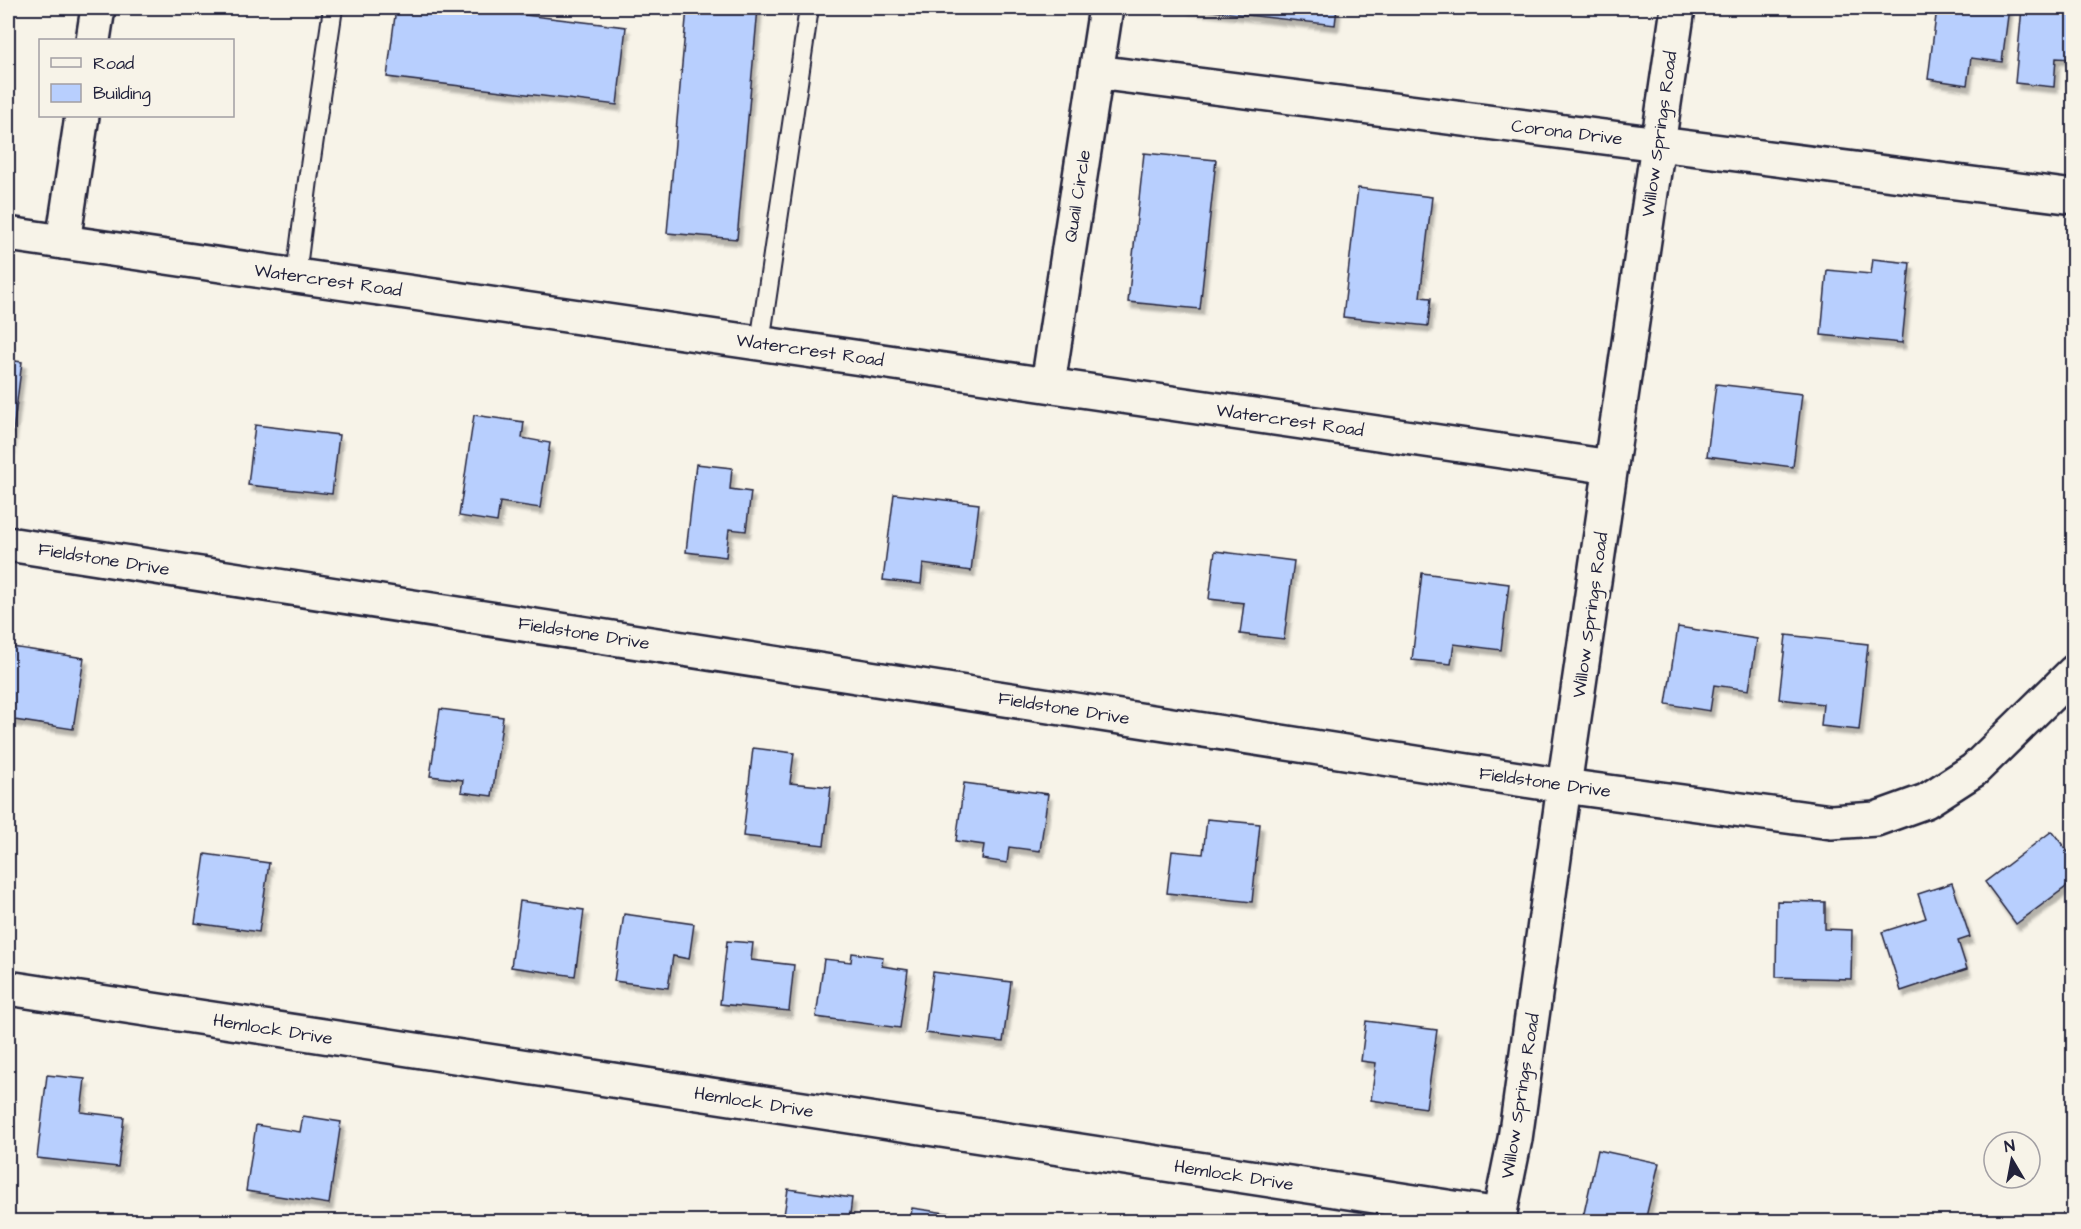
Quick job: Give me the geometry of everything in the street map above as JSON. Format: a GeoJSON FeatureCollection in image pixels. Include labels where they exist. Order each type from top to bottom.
{"type":"FeatureCollection","features":[{"type":"Feature","properties":{"kind":"street"},"geometry":{"type":"LineString","coordinates":[[93,39],[98,8]]}},
{"type":"Feature","properties":{"kind":"street","name":"Quail Circle"},"geometry":{"type":"LineString","coordinates":[[1048,384],[1106,8]]}},
{"type":"Feature","properties":{"kind":"street","name":"Willow Springs Road"},"geometry":{"type":"LineString","coordinates":[[1499,1218],[1515,1139],[1564,786],[1678,8]]}},
{"type":"Feature","properties":{"kind":"street","name":"Corona Drive"},"geometry":{"type":"LineString","coordinates":[[1096,72],[2073,197]]}},
{"type":"Feature","properties":{"kind":"street"},"geometry":{"type":"LineString","coordinates":[[63,242],[82,117]]}},
{"type":"Feature","properties":{"kind":"street","name":"Watercrest Road"},"geometry":{"type":"LineString","coordinates":[[8,234],[1611,467]]}},
{"type":"Feature","properties":{"kind":"street","name":"Fieldstone Drive"},"geometry":{"type":"LineString","coordinates":[[8,544],[1564,786],[1831,822],[1876,819],[1926,801],[1974,770],[2073,672]]}},
{"type":"Feature","properties":{"kind":"street","name":"Hemlock Drive"},"geometry":{"type":"LineString","coordinates":[[8,988],[1499,1218]]}},
{"type":"Feature","properties":{"kind":"lane"},"geometry":{"type":"LineString","coordinates":[[296,276],[333,8]]}},
{"type":"Feature","properties":{"kind":"lane"},"geometry":{"type":"LineString","coordinates":[[760,343],[809,8]]}},
{"type":"Feature","properties":{"kind":"building"},"geometry":{"type":"Polygon","coordinates":[[[396,8],[466,8],[626,27],[617,105],[387,77],[396,8]]]}},
{"type":"Feature","properties":{"kind":"building"},"geometry":{"type":"Polygon","coordinates":[[[687,8],[758,8],[737,239],[667,233],[687,8]]]}},
{"type":"Feature","properties":{"kind":"building"},"geometry":{"type":"Polygon","coordinates":[[[1185,8],[1337,8],[1335,25],[1185,8]]]}},
{"type":"Feature","properties":{"kind":"building"},"geometry":{"type":"Polygon","coordinates":[[[1937,8],[2009,8],[2002,62],[1971,58],[1967,85],[1928,79],[1937,8]]]}},
{"type":"Feature","properties":{"kind":"building"},"geometry":{"type":"Polygon","coordinates":[[[2022,8],[2074,8],[2074,59],[2056,58],[2054,87],[2015,83],[2022,8]]]}},
{"type":"Feature","properties":{"kind":"building"},"geometry":{"type":"Polygon","coordinates":[[[1144,153],[1216,160],[1200,309],[1128,302],[1144,153]]]}},
{"type":"Feature","properties":{"kind":"building"},"geometry":{"type":"Polygon","coordinates":[[[1358,188],[1432,197],[1420,297],[1431,298],[1428,326],[1343,317],[1358,188]]]}},
{"type":"Feature","properties":{"kind":"building"},"geometry":{"type":"Polygon","coordinates":[[[1873,259],[1910,263],[1902,343],[1821,335],[1827,270],[1871,274],[1873,259]]]}},
{"type":"Feature","properties":{"kind":"building"},"geometry":{"type":"Polygon","coordinates":[[[8,360],[22,362],[11,448],[8,447],[8,360]]]}},
{"type":"Feature","properties":{"kind":"building"},"geometry":{"type":"Polygon","coordinates":[[[1716,384],[1802,394],[1793,467],[1707,456],[1716,384]]]}},
{"type":"Feature","properties":{"kind":"building"},"geometry":{"type":"Polygon","coordinates":[[[474,415],[524,422],[522,438],[550,443],[540,508],[500,502],[497,522],[459,516],[474,415]]]}},
{"type":"Feature","properties":{"kind":"building"},"geometry":{"type":"Polygon","coordinates":[[[255,425],[339,435],[332,494],[248,485],[255,425]]]}},
{"type":"Feature","properties":{"kind":"building"},"geometry":{"type":"Polygon","coordinates":[[[696,464],[732,468],[730,489],[751,492],[746,531],[729,529],[726,557],[686,552],[696,464]]]}},
{"type":"Feature","properties":{"kind":"building"},"geometry":{"type":"Polygon","coordinates":[[[894,494],[979,504],[971,571],[923,564],[921,584],[883,580],[894,494]]]}},
{"type":"Feature","properties":{"kind":"building"},"geometry":{"type":"Polygon","coordinates":[[[1215,551],[1294,561],[1284,639],[1240,634],[1244,603],[1209,599],[1215,551]]]}},
{"type":"Feature","properties":{"kind":"building"},"geometry":{"type":"Polygon","coordinates":[[[1422,573],[1509,584],[1501,650],[1454,644],[1451,664],[1412,660],[1422,573]]]}},
{"type":"Feature","properties":{"kind":"building"},"geometry":{"type":"Polygon","coordinates":[[[1678,627],[1757,639],[1749,690],[1714,685],[1710,711],[1666,704],[1678,627]]]}},
{"type":"Feature","properties":{"kind":"building"},"geometry":{"type":"Polygon","coordinates":[[[1786,635],[1868,644],[1859,730],[1821,726],[1823,704],[1779,699],[1786,635]]]}},
{"type":"Feature","properties":{"kind":"building"},"geometry":{"type":"Polygon","coordinates":[[[12,647],[84,658],[73,729],[8,719],[8,676],[12,647]]]}},
{"type":"Feature","properties":{"kind":"building"},"geometry":{"type":"Polygon","coordinates":[[[440,709],[503,717],[492,796],[461,792],[463,780],[430,776],[440,709]]]}},
{"type":"Feature","properties":{"kind":"building"},"geometry":{"type":"Polygon","coordinates":[[[753,748],[794,753],[790,783],[831,787],[824,845],[743,836],[753,748]]]}},
{"type":"Feature","properties":{"kind":"building"},"geometry":{"type":"Polygon","coordinates":[[[964,783],[1048,794],[1040,851],[1009,847],[1007,863],[982,859],[984,845],[956,841],[964,783]]]}},
{"type":"Feature","properties":{"kind":"building"},"geometry":{"type":"Polygon","coordinates":[[[1207,819],[1260,824],[1252,902],[1167,893],[1172,851],[1203,854],[1207,819]]]}},
{"type":"Feature","properties":{"kind":"building"},"geometry":{"type":"Polygon","coordinates":[[[2052,831],[2074,860],[2074,881],[2016,924],[1985,882],[2052,831]]]}},
{"type":"Feature","properties":{"kind":"building"},"geometry":{"type":"Polygon","coordinates":[[[205,854],[269,863],[259,932],[195,923],[205,854]]]}},
{"type":"Feature","properties":{"kind":"building"},"geometry":{"type":"Polygon","coordinates":[[[1952,883],[1970,937],[1958,941],[1967,969],[1901,991],[1882,932],[1926,918],[1918,894],[1952,883]]]}},
{"type":"Feature","properties":{"kind":"building"},"geometry":{"type":"Polygon","coordinates":[[[520,901],[584,910],[575,976],[511,967],[520,901]]]}},
{"type":"Feature","properties":{"kind":"building"},"geometry":{"type":"Polygon","coordinates":[[[1777,901],[1825,902],[1825,929],[1852,930],[1851,979],[1776,977],[1777,901]]]}},
{"type":"Feature","properties":{"kind":"building"},"geometry":{"type":"Polygon","coordinates":[[[624,914],[694,924],[689,959],[673,956],[668,988],[614,981],[624,914]]]}},
{"type":"Feature","properties":{"kind":"building"},"geometry":{"type":"Polygon","coordinates":[[[727,941],[753,943],[751,960],[794,965],[789,1011],[720,1004],[727,941]]]}},
{"type":"Feature","properties":{"kind":"building"},"geometry":{"type":"Polygon","coordinates":[[[852,953],[883,957],[882,966],[908,970],[900,1028],[816,1017],[824,959],[851,962],[852,953]]]}},
{"type":"Feature","properties":{"kind":"building"},"geometry":{"type":"Polygon","coordinates":[[[933,972],[1011,982],[1003,1042],[925,1033],[933,972]]]}},
{"type":"Feature","properties":{"kind":"building"},"geometry":{"type":"Polygon","coordinates":[[[1366,1021],[1437,1030],[1426,1108],[1371,1100],[1376,1063],[1361,1061],[1366,1021]]]}},
{"type":"Feature","properties":{"kind":"building"},"geometry":{"type":"Polygon","coordinates":[[[47,1075],[85,1079],[81,1112],[124,1117],[118,1167],[37,1158],[47,1075]]]}},
{"type":"Feature","properties":{"kind":"building"},"geometry":{"type":"Polygon","coordinates":[[[303,1116],[341,1122],[329,1204],[246,1191],[256,1125],[300,1132],[303,1116]]]}},
{"type":"Feature","properties":{"kind":"building"},"geometry":{"type":"Polygon","coordinates":[[[1598,1150],[1659,1163],[1645,1221],[1648,1222],[1582,1222],[1598,1150]]]}},
{"type":"Feature","properties":{"kind":"building"},"geometry":{"type":"Polygon","coordinates":[[[788,1189],[852,1198],[849,1222],[783,1222],[788,1189]]]}},
{"type":"Feature","properties":{"kind":"building"},"geometry":{"type":"Polygon","coordinates":[[[912,1208],[966,1216],[965,1222],[910,1222],[912,1208]]]}}]}
